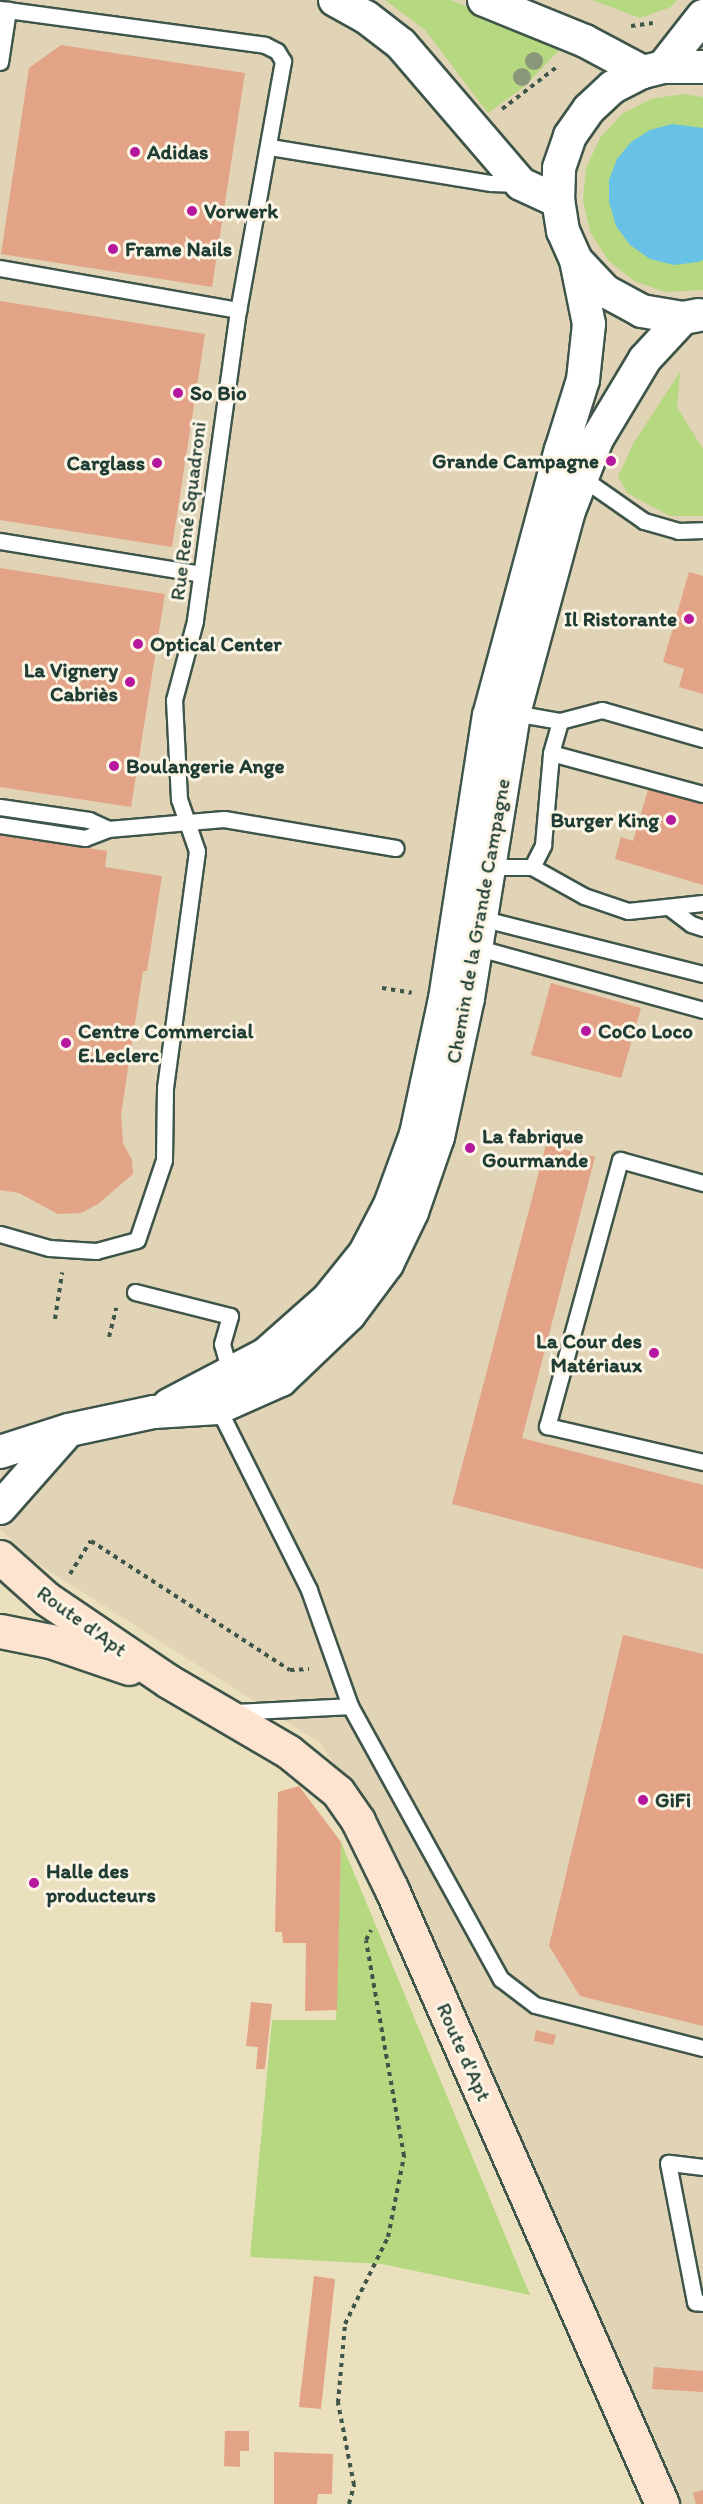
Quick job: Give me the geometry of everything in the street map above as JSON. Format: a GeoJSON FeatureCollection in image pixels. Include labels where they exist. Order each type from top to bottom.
{"type":"FeatureCollection","features":[{"type":"Feature","properties":{"kind":"main road","name":"Route d'Apt"},"geometry":{"type":"LineString","coordinates":[[0,1557],[47,1599],[168,1681],[289,1752],[338,1792],[358,1821],[391,1888],[662,2504]]}},
{"type":"Feature","properties":{"kind":"main road","name":"Route d'Apt"},"geometry":{"type":"LineString","coordinates":[[0,1631],[50,1641],[168,1681]]}},
{"type":"Feature","properties":{"kind":"street"},"geometry":{"type":"LineString","coordinates":[[335,0],[366,17],[401,44],[521,184],[558,201]]}},
{"type":"Feature","properties":{"kind":"street"},"geometry":{"type":"LineString","coordinates":[[484,0],[653,70]]}},
{"type":"Feature","properties":{"kind":"street"},"geometry":{"type":"LineString","coordinates":[[653,70],[703,16]]}},
{"type":"Feature","properties":{"kind":"street"},"geometry":{"type":"LineString","coordinates":[[693,316],[642,311],[605,291],[576,260],[563,231],[558,201],[559,168],[570,136],[589,109],[613,87],[653,70],[703,68]]}},
{"type":"Feature","properties":{"kind":"street","name":"Chemin de la Grande Campagne"},"geometry":{"type":"LineString","coordinates":[[0,1452],[69,1430],[154,1412],[218,1408],[280,1380],[348,1315],[387,1264],[412,1212],[438,1137],[478,933],[477,862],[489,716],[561,450],[584,380],[589,324],[576,260]]}},
{"type":"Feature","properties":{"kind":"street","name":"Chemin de la Grande Campagne"},"geometry":{"type":"LineString","coordinates":[[154,1412],[231,1375],[266,1354],[328,1299],[365,1253],[390,1205],[416,1134],[445,999],[514,713],[581,477],[597,438],[645,359],[693,316]]}},
{"type":"Feature","properties":{"kind":"street"},"geometry":{"type":"LineString","coordinates":[[0,1508],[69,1430]]}},
{"type":"Feature","properties":{"kind":"lane"},"geometry":{"type":"LineString","coordinates":[[0,62],[4,9]]}},
{"type":"Feature","properties":{"kind":"lane","name":"Rue René Squadroni"},"geometry":{"type":"LineString","coordinates":[[4,9],[265,45],[277,51],[282,62],[270,147],[238,310],[195,621],[174,700],[179,799],[185,823],[197,850],[164,1097],[164,1160],[137,1240],[96,1251],[66,1249]]}},
{"type":"Feature","properties":{"kind":"lane"},"geometry":{"type":"LineString","coordinates":[[270,147],[491,183],[521,184]]}},
{"type":"Feature","properties":{"kind":"lane"},"geometry":{"type":"LineString","coordinates":[[0,268],[238,310]]}},
{"type":"Feature","properties":{"kind":"lane"},"geometry":{"type":"LineString","coordinates":[[581,477],[644,521],[678,531],[703,530]]}},
{"type":"Feature","properties":{"kind":"lane"},"geometry":{"type":"LineString","coordinates":[[0,542],[201,574]]}},
{"type":"Feature","properties":{"kind":"lane"},"geometry":{"type":"LineString","coordinates":[[514,713],[560,721],[602,710],[703,739]]}},
{"type":"Feature","properties":{"kind":"lane"},"geometry":{"type":"LineString","coordinates":[[532,867],[543,845],[551,753],[560,721]]}},
{"type":"Feature","properties":{"kind":"lane"},"geometry":{"type":"LineString","coordinates":[[551,753],[703,794]]}},
{"type":"Feature","properties":{"kind":"lane"},"geometry":{"type":"LineString","coordinates":[[0,807],[90,820],[108,829]]}},
{"type":"Feature","properties":{"kind":"lane"},"geometry":{"type":"LineString","coordinates":[[0,825],[85,838],[108,829],[224,819],[396,848]]}},
{"type":"Feature","properties":{"kind":"lane"},"geometry":{"type":"LineString","coordinates":[[477,862],[532,867],[584,896],[628,911],[703,903]]}},
{"type":"Feature","properties":{"kind":"lane"},"geometry":{"type":"LineString","coordinates":[[670,908],[691,924],[703,928]]}},
{"type":"Feature","properties":{"kind":"lane"},"geometry":{"type":"LineString","coordinates":[[478,933],[703,974]]}},
{"type":"Feature","properties":{"kind":"lane"},"geometry":{"type":"LineString","coordinates":[[478,933],[703,1010]]}},
{"type":"Feature","properties":{"kind":"lane"},"geometry":{"type":"LineString","coordinates":[[703,1183],[620,1160],[547,1426],[703,1462]]}},
{"type":"Feature","properties":{"kind":"lane"},"geometry":{"type":"LineString","coordinates":[[0,1234],[66,1249]]}},
{"type":"Feature","properties":{"kind":"lane"},"geometry":{"type":"LineString","coordinates":[[135,1292],[230,1316],[222,1344],[231,1375]]}},
{"type":"Feature","properties":{"kind":"lane"},"geometry":{"type":"LineString","coordinates":[[218,1408],[309,1590],[350,1706],[501,1979],[535,2005],[703,2048]]}},
{"type":"Feature","properties":{"kind":"lane"},"geometry":{"type":"LineString","coordinates":[[222,1712],[350,1706]]}},
{"type":"Feature","properties":{"kind":"lane"},"geometry":{"type":"LineString","coordinates":[[703,2167],[668,2163],[695,2302],[703,2303]]}},
{"type":"Feature","properties":{"kind":"path"},"geometry":{"type":"LineString","coordinates":[[624,24],[633,26],[662,19]]}},
{"type":"Feature","properties":{"kind":"path"},"geometry":{"type":"LineString","coordinates":[[472,129],[531,89],[585,41]]}},
{"type":"Feature","properties":{"kind":"path"},"geometry":{"type":"LineString","coordinates":[[55,1319],[66,1249]]}},
{"type":"Feature","properties":{"kind":"path"},"geometry":{"type":"LineString","coordinates":[[68,1576],[92,1541],[290,1670],[308,1669],[333,1658]]}},
{"type":"Feature","properties":{"kind":"path"},"geometry":{"type":"LineString","coordinates":[[349,2504],[354,2485],[338,2403],[345,2324],[388,2237],[404,2156],[366,1940],[391,1888]]}},
{"type":"Feature","properties":{"kind":"shaded area"},"geometry":{"type":"Polygon","coordinates":[[[0,0],[703,0],[703,2504],[682,2504],[385,1842],[320,1743],[32,1560],[0,1529],[0,0]]]}},
{"type":"Feature","properties":{"kind":"green space"},"geometry":{"type":"Polygon","coordinates":[[[385,0],[451,0],[564,45],[525,86],[488,113],[425,30],[385,0]]]}},
{"type":"Feature","properties":{"kind":"green space"},"geometry":{"type":"Polygon","coordinates":[[[592,0],[677,0],[671,7],[640,18],[592,0]]]}},
{"type":"Feature","properties":{"kind":"green space"},"geometry":{"type":"Polygon","coordinates":[[[683,94],[703,97],[703,290],[665,292],[634,281],[608,260],[590,232],[583,200],[586,168],[600,138],[622,114],[651,99],[683,94]]]}},
{"type":"Feature","properties":{"kind":"green space"},"geometry":{"type":"Polygon","coordinates":[[[680,372],[677,407],[703,449],[703,516],[670,516],[627,493],[618,477],[633,444],[680,372]]]}},
{"type":"Feature","properties":{"kind":"green space"},"geometry":{"type":"Polygon","coordinates":[[[341,1842],[530,2295],[382,2264],[250,2257],[272,2020],[336,2020],[341,1842]]]}},
{"type":"Feature","properties":{"kind":"water"},"geometry":{"type":"Polygon","coordinates":[[[672,124],[703,128],[703,260],[674,265],[650,259],[630,245],[616,226],[609,202],[609,180],[617,159],[631,142],[650,130],[672,124]]]}},
{"type":"Feature","properties":{"kind":"building"},"geometry":{"type":"Polygon","coordinates":[[[61,45],[245,73],[212,287],[1,254],[29,68],[61,45]]]}},
{"type":"Feature","properties":{"kind":"building"},"geometry":{"type":"Polygon","coordinates":[[[0,301],[205,334],[172,547],[0,520],[0,301]]]}},
{"type":"Feature","properties":{"kind":"building"},"geometry":{"type":"Polygon","coordinates":[[[0,568],[165,594],[131,807],[0,787],[0,568]]]}},
{"type":"Feature","properties":{"kind":"building","name":"Il Ristorante"},"geometry":{"type":"Polygon","coordinates":[[[689,572],[703,576],[703,694],[679,687],[684,669],[663,662],[689,572]]]}},
{"type":"Feature","properties":{"kind":"building","name":"Burger King"},"geometry":{"type":"Polygon","coordinates":[[[649,786],[703,802],[703,885],[615,859],[621,837],[633,841],[649,786]]]}},
{"type":"Feature","properties":{"kind":"building","name":"Centre Commercial E.Leclerc"},"geometry":{"type":"Polygon","coordinates":[[[0,834],[107,851],[105,867],[162,876],[147,971],[143,971],[121,1115],[123,1143],[132,1160],[133,1174],[98,1204],[81,1213],[58,1214],[19,1193],[0,1190],[0,834]]]}},
{"type":"Feature","properties":{"kind":"building","name":"CoCo Loco"},"geometry":{"type":"Polygon","coordinates":[[[551,983],[641,1008],[621,1078],[531,1055],[551,983]]]}},
{"type":"Feature","properties":{"kind":"building"},"geometry":{"type":"Polygon","coordinates":[[[546,1145],[595,1157],[522,1438],[703,1485],[703,1569],[452,1504],[546,1145]]]}},
{"type":"Feature","properties":{"kind":"building","name":"GiFi"},"geometry":{"type":"Polygon","coordinates":[[[623,1635],[703,1654],[703,2026],[580,1996],[549,1946],[623,1635]]]}},
{"type":"Feature","properties":{"kind":"building"},"geometry":{"type":"Polygon","coordinates":[[[299,1786],[341,1842],[337,2010],[305,2011],[306,1943],[283,1943],[282,1932],[275,1932],[278,1792],[299,1786]]]}},
{"type":"Feature","properties":{"kind":"building"},"geometry":{"type":"Polygon","coordinates":[[[251,2002],[272,2004],[265,2069],[256,2069],[258,2047],[246,2046],[251,2002]]]}},
{"type":"Feature","properties":{"kind":"building"},"geometry":{"type":"Polygon","coordinates":[[[536,2030],[556,2035],[553,2045],[534,2041],[536,2030]]]}},
{"type":"Feature","properties":{"kind":"building"},"geometry":{"type":"Polygon","coordinates":[[[314,2276],[335,2279],[321,2409],[299,2407],[314,2276]]]}},
{"type":"Feature","properties":{"kind":"building"},"geometry":{"type":"Polygon","coordinates":[[[654,2367],[703,2371],[703,2392],[652,2389],[654,2367]]]}},
{"type":"Feature","properties":{"kind":"building"},"geometry":{"type":"Polygon","coordinates":[[[225,2431],[249,2431],[249,2451],[240,2451],[240,2467],[224,2466],[225,2431]]]}},
{"type":"Feature","properties":{"kind":"building"},"geometry":{"type":"Polygon","coordinates":[[[274,2452],[333,2454],[332,2494],[318,2494],[317,2504],[274,2504],[274,2452]]]}},
{"type":"Feature","properties":{"kind":"building"},"geometry":{"type":"Polygon","coordinates":[[[703,2490],[703,2504],[696,2504],[693,2493],[703,2490]]]}},
{"type":"Feature","properties":{"kind":"place","name":"Adidas"},"geometry":{"type":"Point","coordinates":[135,152]}},
{"type":"Feature","properties":{"kind":"place","name":"Vorwerk"},"geometry":{"type":"Point","coordinates":[192,211]}},
{"type":"Feature","properties":{"kind":"place","name":"Frame Nails"},"geometry":{"type":"Point","coordinates":[113,249]}},
{"type":"Feature","properties":{"kind":"place","name":"So Bio"},"geometry":{"type":"Point","coordinates":[178,393]}},
{"type":"Feature","properties":{"kind":"place","name":"Grande Campagne"},"geometry":{"type":"Point","coordinates":[611,461]}},
{"type":"Feature","properties":{"kind":"place","name":"Carglass"},"geometry":{"type":"Point","coordinates":[157,463]}},
{"type":"Feature","properties":{"kind":"place","name":"Il Ristorante"},"geometry":{"type":"Point","coordinates":[689,619]}},
{"type":"Feature","properties":{"kind":"place","name":"Optical Center"},"geometry":{"type":"Point","coordinates":[138,644]}},
{"type":"Feature","properties":{"kind":"place","name":"La Vignery Cabriès"},"geometry":{"type":"Point","coordinates":[130,682]}},
{"type":"Feature","properties":{"kind":"place","name":"Boulangerie Ange"},"geometry":{"type":"Point","coordinates":[114,766]}},
{"type":"Feature","properties":{"kind":"place","name":"Burger King"},"geometry":{"type":"Point","coordinates":[671,820]}},
{"type":"Feature","properties":{"kind":"place","name":"CoCo Loco"},"geometry":{"type":"Point","coordinates":[586,1031]}},
{"type":"Feature","properties":{"kind":"place","name":"Centre Commercial E.Leclerc"},"geometry":{"type":"Point","coordinates":[66,1043]}},
{"type":"Feature","properties":{"kind":"place","name":"La fabrique Gourmande"},"geometry":{"type":"Point","coordinates":[470,1148]}},
{"type":"Feature","properties":{"kind":"place","name":"La Cour des Matériaux"},"geometry":{"type":"Point","coordinates":[654,1353]}},
{"type":"Feature","properties":{"kind":"place","name":"GiFi"},"geometry":{"type":"Point","coordinates":[643,1800]}},
{"type":"Feature","properties":{"kind":"place","name":"Halle des producteurs"},"geometry":{"type":"Point","coordinates":[34,1883]}}]}
